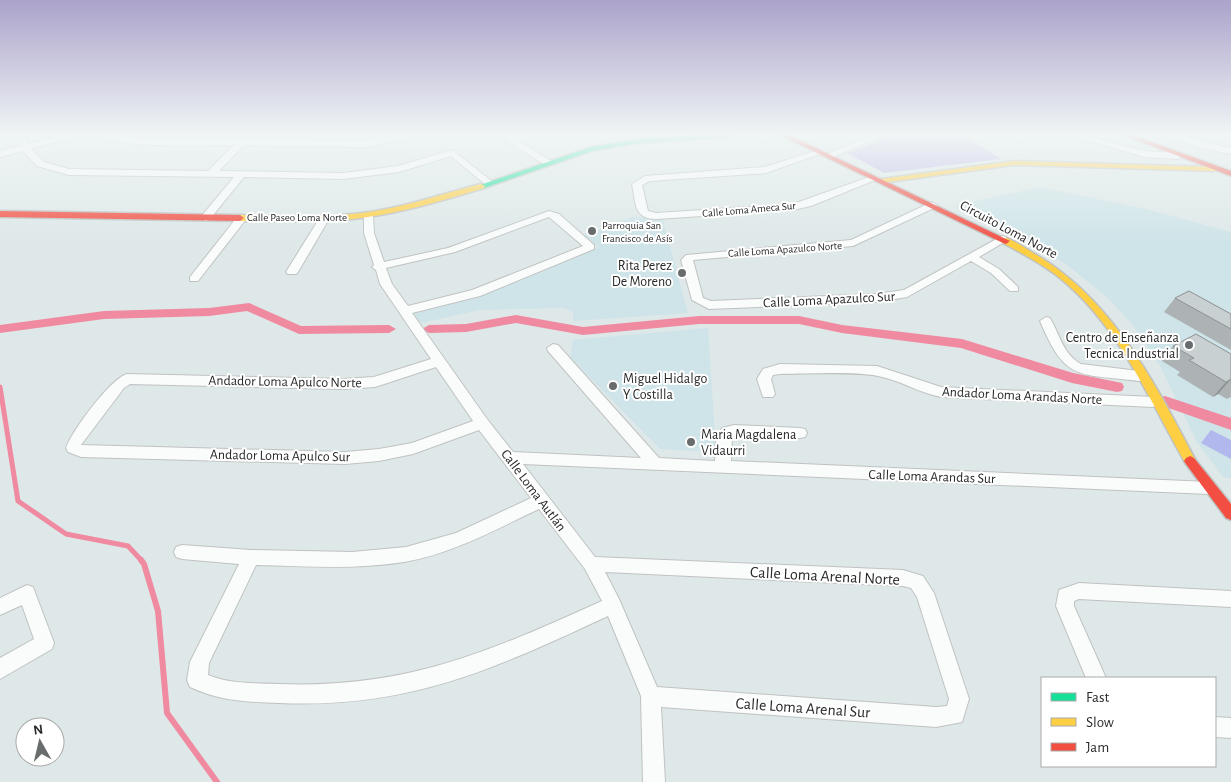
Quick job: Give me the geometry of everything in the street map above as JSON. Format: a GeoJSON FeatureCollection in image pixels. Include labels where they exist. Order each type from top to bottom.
{"type":"FeatureCollection","features":[{"type":"Feature","properties":{"kind":"street"},"geometry":{"type":"LineString","coordinates":[[112,171],[211,174],[366,174],[383,171]]}},
{"type":"Feature","properties":{"kind":"street"},"geometry":{"type":"LineString","coordinates":[[475,171],[489,183]]}},
{"type":"Feature","properties":{"kind":"street","name":"Calle Paseo Loma Norte"},"geometry":{"type":"LineString","coordinates":[[0,214],[324,219],[368,216],[419,205],[523,171]]}},
{"type":"Feature","properties":{"kind":"street","name":"Calle Loma Ameca Sur"},"geometry":{"type":"LineString","coordinates":[[747,171],[640,180],[637,184],[643,212],[648,216],[793,207],[807,204],[878,179]]}},
{"type":"Feature","properties":{"kind":"street","name":"Circuito Loma Norte"},"geometry":{"type":"LineString","coordinates":[[862,171],[1002,239],[1045,263],[1078,289],[1113,328],[1153,402],[1194,469],[1231,514]]}},
{"type":"Feature","properties":{"kind":"street"},"geometry":{"type":"LineString","coordinates":[[878,179],[942,171]]}},
{"type":"Feature","properties":{"kind":"street"},"geometry":{"type":"LineString","coordinates":[[205,218],[242,174]]}},
{"type":"Feature","properties":{"kind":"street","name":"Calle Loma Apazulco Norte"},"geometry":{"type":"LineString","coordinates":[[702,303],[698,300],[687,260],[690,257],[853,243],[932,205]]}},
{"type":"Feature","properties":{"kind":"street"},"geometry":{"type":"LineString","coordinates":[[378,267],[451,250],[549,214],[555,216],[590,247],[476,293],[404,311]]}},
{"type":"Feature","properties":{"kind":"street","name":"Calle Loma Autlán"},"geometry":{"type":"LineString","coordinates":[[368,216],[369,234],[381,286],[404,311],[482,423],[591,564],[613,605],[651,696],[654,782]]}},
{"type":"Feature","properties":{"kind":"street"},"geometry":{"type":"LineString","coordinates":[[194,279],[242,218]]}},
{"type":"Feature","properties":{"kind":"street"},"geometry":{"type":"LineString","coordinates":[[292,272],[324,219]]}},
{"type":"Feature","properties":{"kind":"street","name":"Calle Loma Apazulco Sur"},"geometry":{"type":"LineString","coordinates":[[702,303],[895,296],[916,289],[1002,239]]}},
{"type":"Feature","properties":{"kind":"street"},"geometry":{"type":"LineString","coordinates":[[971,257],[994,271],[1014,289]]}},
{"type":"Feature","properties":{"kind":"street"},"geometry":{"type":"LineString","coordinates":[[1046,321],[1064,358],[1069,364],[1078,368],[1139,376]]}},
{"type":"Feature","properties":{"kind":"street"},"geometry":{"type":"LineString","coordinates":[[553,348],[655,464]]}},
{"type":"Feature","properties":{"kind":"street","name":"Andador Loma Apulco Norte"},"geometry":{"type":"LineString","coordinates":[[73,448],[76,440],[119,385],[127,379],[343,384],[375,382],[439,361]]}},
{"type":"Feature","properties":{"kind":"street","name":"Andador Loma Arandas Norte"},"geometry":{"type":"LineString","coordinates":[[768,394],[764,379],[768,372],[790,369],[878,371],[941,392],[1153,402]]}},
{"type":"Feature","properties":{"kind":"street","name":"Andador Loma Apulco Sur"},"geometry":{"type":"LineString","coordinates":[[73,448],[81,451],[345,458],[380,455],[413,448],[482,423]]}},
{"type":"Feature","properties":{"kind":"street"},"geometry":{"type":"LineString","coordinates":[[722,467],[723,439],[727,432],[734,430],[800,433]]}},
{"type":"Feature","properties":{"kind":"street","name":"Calle Loma Arandas Sur"},"geometry":{"type":"LineString","coordinates":[[510,458],[1209,488]]}},
{"type":"Feature","properties":{"kind":"street"},"geometry":{"type":"LineString","coordinates":[[182,552],[251,557],[352,560],[406,554],[459,539],[542,500]]}},
{"type":"Feature","properties":{"kind":"street"},"geometry":{"type":"LineString","coordinates":[[251,557],[200,662],[197,680],[213,689],[279,694],[353,692],[428,680],[498,656],[613,605]]}},
{"type":"Feature","properties":{"kind":"street","name":"Calle Loma Arenal Norte"},"geometry":{"type":"LineString","coordinates":[[591,564],[903,578],[917,582],[925,593],[958,699],[955,715]]}},
{"type":"Feature","properties":{"kind":"street"},"geometry":{"type":"LineString","coordinates":[[1096,677],[1065,606],[1065,596],[1079,591],[1231,599]]}},
{"type":"Feature","properties":{"kind":"street"},"geometry":{"type":"LineString","coordinates":[[0,607],[27,593],[45,643],[0,669]]}},
{"type":"Feature","properties":{"kind":"street","name":"Calle Loma Arenal Sur"},"geometry":{"type":"LineString","coordinates":[[651,696],[936,717],[955,715]]}},
{"type":"Feature","properties":{"kind":"street"},"geometry":{"type":"LineString","coordinates":[[1216,727],[1231,728]]}},
{"type":"Feature","properties":{"kind":"shaded area","name":"Centro de Enseñanza Tecnica Industrial"},"geometry":{"type":"Polygon","coordinates":[[[1040,187],[1146,209],[1231,232],[1231,478],[1224,478],[1197,442],[1160,366],[1133,325],[1106,296],[1067,265],[1026,240],[954,206],[1040,187]]]}},
{"type":"Feature","properties":{"kind":"shaded area"},"geometry":{"type":"Polygon","coordinates":[[[632,217],[662,217],[688,313],[573,321],[573,312],[564,308],[480,310],[421,323],[412,312],[479,296],[599,247],[584,235],[632,217]]]}},
{"type":"Feature","properties":{"kind":"shaded area"},"geometry":{"type":"Polygon","coordinates":[[[708,328],[716,452],[660,449],[570,357],[573,340],[708,328]]]}},
{"type":"Feature","properties":{"kind":"shaded area"},"geometry":{"type":"Polygon","coordinates":[[[1211,430],[1231,440],[1231,459],[1201,443],[1211,430]]]}},
{"type":"Feature","properties":{"kind":"building"},"geometry":{"type":"Polygon","coordinates":[[[1189,291],[1231,314],[1231,329],[1175,298],[1189,291]]]}},
{"type":"Feature","properties":{"kind":"building"},"geometry":{"type":"Polygon","coordinates":[[[1196,334],[1231,354],[1231,379],[1226,382],[1189,360],[1194,358],[1173,346],[1196,334]]]}},
{"type":"Feature","properties":{"kind":"waterway"},"geometry":{"type":"LineString","coordinates":[[0,329],[104,315],[209,312],[249,307],[299,330],[389,329]]}},
{"type":"Feature","properties":{"kind":"waterway"},"geometry":{"type":"LineString","coordinates":[[429,329],[466,328],[516,319],[542,322],[583,331],[699,320],[799,320],[842,329],[962,344],[1072,378],[1117,387]]}},
{"type":"Feature","properties":{"kind":"waterway"},"geometry":{"type":"LineString","coordinates":[[0,387],[18,501],[66,534],[128,546],[142,561]]}},
{"type":"Feature","properties":{"kind":"waterway"},"geometry":{"type":"LineString","coordinates":[[1165,401],[1231,424]]}},
{"type":"Feature","properties":{"kind":"waterway"},"geometry":{"type":"LineString","coordinates":[[141,560],[144,564],[158,611],[167,713],[217,782]]}},
{"type":"Feature","properties":{"kind":"traffic: fast"},"geometry":{"type":"LineString","coordinates":[[481,186],[524,171]]}},
{"type":"Feature","properties":{"kind":"traffic: slow"},"geometry":{"type":"LineString","coordinates":[[881,181],[951,171]]}},
{"type":"Feature","properties":{"kind":"traffic: slow"},"geometry":{"type":"LineString","coordinates":[[240,218],[344,218],[424,203],[481,186]]}},
{"type":"Feature","properties":{"kind":"traffic: slow"},"geometry":{"type":"LineString","coordinates":[[1006,241],[1062,275],[1096,308],[1112,328],[1140,371],[1190,461]]}},
{"type":"Feature","properties":{"kind":"traffic: jam"},"geometry":{"type":"LineString","coordinates":[[860,171],[1006,241]]}},
{"type":"Feature","properties":{"kind":"traffic: jam"},"geometry":{"type":"LineString","coordinates":[[1224,171],[1231,174]]}},
{"type":"Feature","properties":{"kind":"traffic: jam"},"geometry":{"type":"LineString","coordinates":[[0,214],[240,218]]}},
{"type":"Feature","properties":{"kind":"traffic: jam"},"geometry":{"type":"LineString","coordinates":[[1190,461],[1231,514]]}},
{"type":"Feature","properties":{"kind":"place","name":"Parroquia San Francisco de Asís"},"geometry":{"type":"Point","coordinates":[592,231]}},
{"type":"Feature","properties":{"kind":"place","name":"Rita Perez De Moreno"},"geometry":{"type":"Point","coordinates":[682,273]}},
{"type":"Feature","properties":{"kind":"place","name":"Centro de Enseñanza Tecnica Industrial"},"geometry":{"type":"Point","coordinates":[1189,345]}},
{"type":"Feature","properties":{"kind":"place","name":"Miguel Hidalgo Y Costilla"},"geometry":{"type":"Point","coordinates":[613,386]}},
{"type":"Feature","properties":{"kind":"place","name":"Maria Magdalena Vidaurri"},"geometry":{"type":"Point","coordinates":[691,442]}}]}
